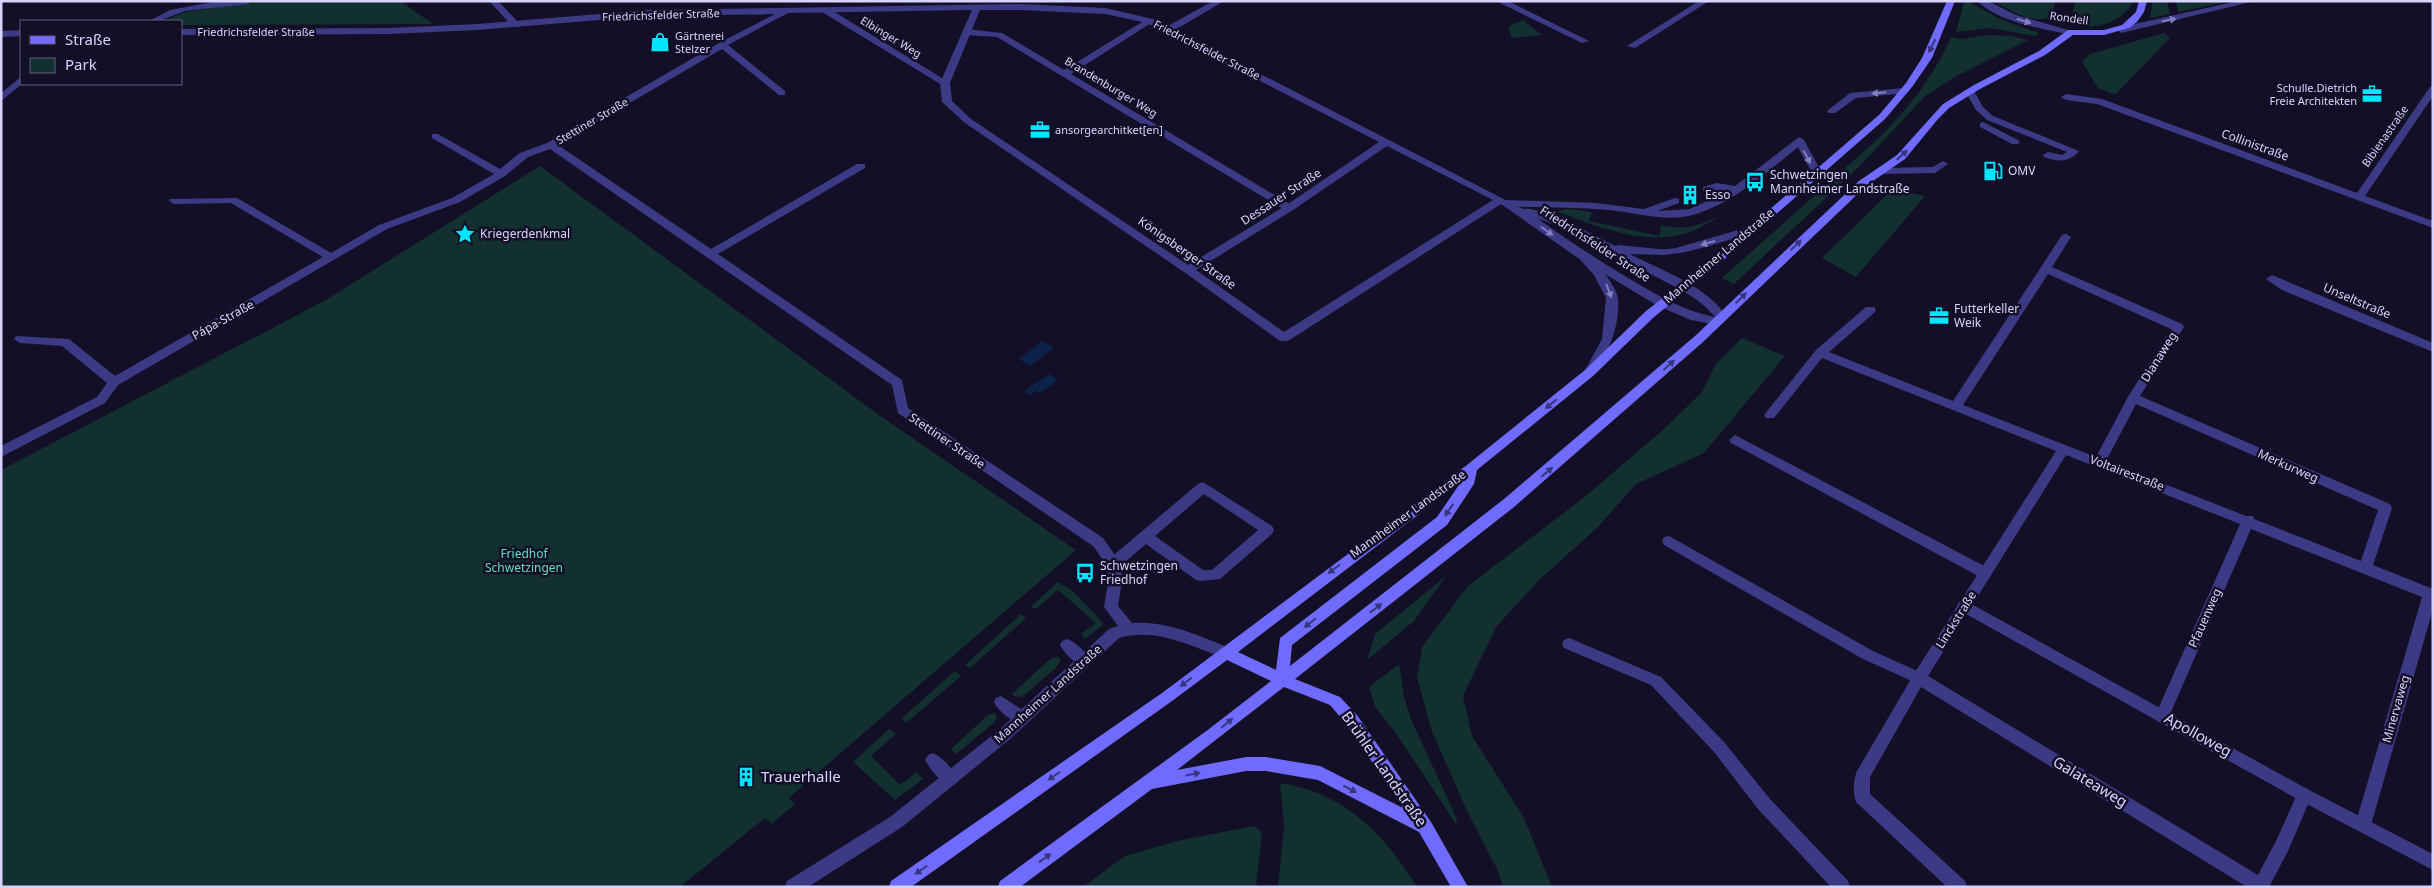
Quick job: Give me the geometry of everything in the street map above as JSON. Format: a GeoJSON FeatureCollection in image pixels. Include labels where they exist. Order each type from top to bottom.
{"type":"FeatureCollection","features":[{"type":"Feature","properties":{"kind":"main road","name":"Mannheimer Landstraße"},"geometry":{"type":"LineString","coordinates":[[1225,652],[1472,468],[1589,373],[1662,304],[1882,117],[1904,91],[1927,58],[1951,1]]}},
{"type":"Feature","properties":{"kind":"main road"},"geometry":{"type":"LineString","coordinates":[[2121,30],[2141,13],[2143,1]]}},
{"type":"Feature","properties":{"kind":"main road","name":"Rondell"},"geometry":{"type":"LineString","coordinates":[[2071,32],[2096,33],[2121,30]]}},
{"type":"Feature","properties":{"kind":"main road"},"geometry":{"type":"LineString","coordinates":[[1006,887],[1214,734],[1509,503],[1605,422],[1719,319],[1863,183],[1883,171],[1906,152],[1937,114],[1970,91],[2050,48],[2071,32]]}},
{"type":"Feature","properties":{"kind":"main road"},"geometry":{"type":"LineString","coordinates":[[1282,680],[1285,642],[1442,521],[1469,481],[1472,468]]}},
{"type":"Feature","properties":{"kind":"main road"},"geometry":{"type":"LineString","coordinates":[[897,887],[1167,697],[1225,652]]}},
{"type":"Feature","properties":{"kind":"main road","name":"Brühler Landstraße"},"geometry":{"type":"LineString","coordinates":[[1225,652],[1282,680],[1335,701],[1352,720],[1425,827],[1460,887]]}},
{"type":"Feature","properties":{"kind":"main road"},"geometry":{"type":"LineString","coordinates":[[1145,783],[1246,764],[1275,766],[1320,773],[1425,827]]}},
{"type":"Feature","properties":{"kind":"street"},"geometry":{"type":"LineString","coordinates":[[154,20],[159,16],[192,8],[248,1]]}},
{"type":"Feature","properties":{"kind":"street"},"geometry":{"type":"LineString","coordinates":[[493,1],[516,25]]}},
{"type":"Feature","properties":{"kind":"street"},"geometry":{"type":"LineString","coordinates":[[1168,30],[1220,1]]}},
{"type":"Feature","properties":{"kind":"street"},"geometry":{"type":"LineString","coordinates":[[1500,1],[1585,41]]}},
{"type":"Feature","properties":{"kind":"street"},"geometry":{"type":"LineString","coordinates":[[1632,46],[1705,1]]}},
{"type":"Feature","properties":{"kind":"street","name":"Rondell"},"geometry":{"type":"LineString","coordinates":[[1981,1],[2006,15],[2034,24],[2071,32]]}},
{"type":"Feature","properties":{"kind":"street"},"geometry":{"type":"LineString","coordinates":[[2121,30],[2251,1]]}},
{"type":"Feature","properties":{"kind":"street"},"geometry":{"type":"LineString","coordinates":[[945,83],[977,8]]}},
{"type":"Feature","properties":{"kind":"street","name":"Friedrichsfelder Straße"},"geometry":{"type":"LineString","coordinates":[[182,32],[389,31],[516,25],[648,13],[977,8],[1074,8],[1104,11],[1150,21],[1507,204],[1579,254],[1662,304],[1681,313],[1719,319]]}},
{"type":"Feature","properties":{"kind":"street","name":"Elbinger Weg"},"geometry":{"type":"LineString","coordinates":[[824,10],[945,83]]}},
{"type":"Feature","properties":{"kind":"street","name":"Stettiner Straße"},"geometry":{"type":"LineString","coordinates":[[787,11],[722,45],[551,145],[898,383],[902,410],[1098,542],[1114,563]]}},
{"type":"Feature","properties":{"kind":"street"},"geometry":{"type":"LineString","coordinates":[[1064,74],[1150,21]]}},
{"type":"Feature","properties":{"kind":"street","name":"Brandenburger Weg"},"geometry":{"type":"LineString","coordinates":[[966,32],[999,35],[1289,208]]}},
{"type":"Feature","properties":{"kind":"street"},"geometry":{"type":"LineString","coordinates":[[1,34],[20,33]]}},
{"type":"Feature","properties":{"kind":"street"},"geometry":{"type":"LineString","coordinates":[[722,45],[782,93]]}},
{"type":"Feature","properties":{"kind":"street"},"geometry":{"type":"LineString","coordinates":[[1,98],[20,81]]}},
{"type":"Feature","properties":{"kind":"street","name":"Königsberger Straße"},"geometry":{"type":"LineString","coordinates":[[945,83],[947,102],[968,121],[1188,270],[1284,338],[1507,204]]}},
{"type":"Feature","properties":{"kind":"street","name":"Bibienastraße"},"geometry":{"type":"LineString","coordinates":[[2358,197],[2433,89]]}},
{"type":"Feature","properties":{"kind":"street"},"geometry":{"type":"LineString","coordinates":[[1832,111],[1853,96],[1904,91]]}},
{"type":"Feature","properties":{"kind":"street"},"geometry":{"type":"LineString","coordinates":[[1970,91],[1980,108],[1983,125]]}},
{"type":"Feature","properties":{"kind":"street","name":"Collinistraße"},"geometry":{"type":"LineString","coordinates":[[2066,97],[2099,101],[2433,225]]}},
{"type":"Feature","properties":{"kind":"street"},"geometry":{"type":"LineString","coordinates":[[1983,125],[2015,142]]}},
{"type":"Feature","properties":{"kind":"street"},"geometry":{"type":"LineString","coordinates":[[1983,125],[2074,151],[2068,157],[2060,159],[2048,155]]}},
{"type":"Feature","properties":{"kind":"street"},"geometry":{"type":"LineString","coordinates":[[435,136],[501,174]]}},
{"type":"Feature","properties":{"kind":"street"},"geometry":{"type":"LineString","coordinates":[[1507,204],[1607,207],[1655,214],[1691,213],[1710,206],[1799,141],[1816,173]]}},
{"type":"Feature","properties":{"kind":"street","name":"Dessauer Straße"},"geometry":{"type":"LineString","coordinates":[[1188,270],[1289,208],[1386,142]]}},
{"type":"Feature","properties":{"kind":"street","name":"Pápa-Straße"},"geometry":{"type":"LineString","coordinates":[[1,452],[102,400],[114,382],[383,227],[456,200],[501,174],[524,155],[551,145]]}},
{"type":"Feature","properties":{"kind":"street"},"geometry":{"type":"LineString","coordinates":[[711,254],[860,166]]}},
{"type":"Feature","properties":{"kind":"street"},"geometry":{"type":"LineString","coordinates":[[1883,171],[1939,167]]}},
{"type":"Feature","properties":{"kind":"street"},"geometry":{"type":"LineString","coordinates":[[1707,189],[1717,186],[1736,188]]}},
{"type":"Feature","properties":{"kind":"street"},"geometry":{"type":"LineString","coordinates":[[174,202],[233,200],[332,258]]}},
{"type":"Feature","properties":{"kind":"street"},"geometry":{"type":"LineString","coordinates":[[1640,212],[1675,202]]}},
{"type":"Feature","properties":{"kind":"street","name":"Friedrichsfelder Straße"},"geometry":{"type":"LineString","coordinates":[[1507,204],[1553,220],[1684,287],[1713,306],[1719,319]]}},
{"type":"Feature","properties":{"kind":"street","name":"Friedrichsfelder Straße"},"geometry":{"type":"LineString","coordinates":[[1606,246],[1633,251],[1677,251],[1752,229]]}},
{"type":"Feature","properties":{"kind":"street"},"geometry":{"type":"LineString","coordinates":[[1956,406],[2044,268],[2066,237]]}},
{"type":"Feature","properties":{"kind":"street"},"geometry":{"type":"LineString","coordinates":[[1579,254],[1600,274],[1612,298],[1608,339],[1589,373]]}},
{"type":"Feature","properties":{"kind":"street","name":"Dianaweg"},"geometry":{"type":"LineString","coordinates":[[2044,268],[2178,327],[2133,398],[2099,462]]}},
{"type":"Feature","properties":{"kind":"street","name":"Unseltstraße"},"geometry":{"type":"LineString","coordinates":[[2272,279],[2286,287],[2433,348]]}},
{"type":"Feature","properties":{"kind":"street"},"geometry":{"type":"LineString","coordinates":[[1770,415],[1820,353],[1870,310]]}},
{"type":"Feature","properties":{"kind":"street"},"geometry":{"type":"LineString","coordinates":[[20,339],[64,342],[114,382]]}},
{"type":"Feature","properties":{"kind":"street","name":"Voltairestraße"},"geometry":{"type":"LineString","coordinates":[[1820,353],[2248,520],[2431,594]]}},
{"type":"Feature","properties":{"kind":"street","name":"Merkurweg"},"geometry":{"type":"LineString","coordinates":[[2133,398],[2385,508],[2364,568]]}},
{"type":"Feature","properties":{"kind":"street"},"geometry":{"type":"LineString","coordinates":[[1735,440],[1985,573]]}},
{"type":"Feature","properties":{"kind":"street","name":"Linckstraße"},"geometry":{"type":"LineString","coordinates":[[1959,887],[1862,796],[1862,776],[1919,678],[2064,448]]}},
{"type":"Feature","properties":{"kind":"street"},"geometry":{"type":"LineString","coordinates":[[1128,628],[1111,607],[1115,581],[1114,563],[1144,536],[1203,487],[1267,530],[1215,575],[1201,576],[1144,536]]}},
{"type":"Feature","properties":{"kind":"street","name":"Pfauenweg"},"geometry":{"type":"LineString","coordinates":[[2162,716],[2248,520]]}},
{"type":"Feature","properties":{"kind":"street","name":"Galateaweg"},"geometry":{"type":"LineString","coordinates":[[1669,541],[1868,656],[1919,678],[2260,887]]}},
{"type":"Feature","properties":{"kind":"street","name":"Minervaweg"},"geometry":{"type":"LineString","coordinates":[[2363,825],[2431,594]]}},
{"type":"Feature","properties":{"kind":"street","name":"Apolloweg"},"geometry":{"type":"LineString","coordinates":[[1964,606],[2304,795],[2433,862]]}},
{"type":"Feature","properties":{"kind":"street","name":"Mannheimer Landstraße"},"geometry":{"type":"LineString","coordinates":[[793,887],[896,822],[1022,718],[1114,633],[1128,628],[1145,626],[1170,632],[1225,652]]}},
{"type":"Feature","properties":{"kind":"street"},"geometry":{"type":"LineString","coordinates":[[1569,644],[1656,681],[1719,746],[1764,804],[1842,887]]}},
{"type":"Feature","properties":{"kind":"street"},"geometry":{"type":"LineString","coordinates":[[1067,645],[1084,661]]}},
{"type":"Feature","properties":{"kind":"street"},"geometry":{"type":"LineString","coordinates":[[1002,702],[1022,718]]}},
{"type":"Feature","properties":{"kind":"street"},"geometry":{"type":"LineString","coordinates":[[934,760],[950,779]]}},
{"type":"Feature","properties":{"kind":"street"},"geometry":{"type":"LineString","coordinates":[[2260,887],[2282,846],[2304,795]]}},
{"type":"Feature","properties":{"kind":"green space"},"geometry":{"type":"Polygon","coordinates":[[[264,1],[400,1],[433,24],[182,25],[182,20],[165,20],[185,12],[264,1]]]}},
{"type":"Feature","properties":{"kind":"green space"},"geometry":{"type":"Polygon","coordinates":[[[1968,1],[1998,18],[2039,33],[2036,36],[1990,28],[1956,32],[1964,2],[1968,1]]]}},
{"type":"Feature","properties":{"kind":"green space"},"geometry":{"type":"Polygon","coordinates":[[[1993,1],[2056,1],[2051,16],[2037,19],[2013,12],[1993,1]]]}},
{"type":"Feature","properties":{"kind":"green space"},"geometry":{"type":"Polygon","coordinates":[[[2075,1],[2133,1],[2123,15],[2115,20],[2098,26],[2088,27],[2071,24],[2075,1]]]}},
{"type":"Feature","properties":{"kind":"green space"},"geometry":{"type":"Polygon","coordinates":[[[2153,1],[2167,1],[2170,14],[2150,18],[2153,1]]]}},
{"type":"Feature","properties":{"kind":"green space"},"geometry":{"type":"Polygon","coordinates":[[[2176,1],[2231,1],[2178,12],[2176,1]]]}},
{"type":"Feature","properties":{"kind":"green space"},"geometry":{"type":"Polygon","coordinates":[[[1523,20],[1542,35],[1512,38],[1508,27],[1523,20]]]}},
{"type":"Feature","properties":{"kind":"green space"},"geometry":{"type":"Polygon","coordinates":[[[2164,33],[2170,38],[2115,95],[2098,88],[2082,62],[2090,54],[2164,33]]]}},
{"type":"Feature","properties":{"kind":"green space"},"geometry":{"type":"Polygon","coordinates":[[[1988,35],[2012,36],[2028,40],[1955,77],[1925,96],[1858,168],[1734,284],[1722,278],[1881,136],[1902,113],[1929,78],[1951,37],[1961,39],[1988,35]]]}},
{"type":"Feature","properties":{"kind":"green space","name":"Friedhof Schwetzingen"},"geometry":{"type":"Polygon","coordinates":[[[540,166],[879,415],[1076,550],[789,798],[795,804],[772,824],[765,818],[680,887],[1,887],[1,470],[326,300],[540,166]]]}},
{"type":"Feature","properties":{"kind":"green space"},"geometry":{"type":"Polygon","coordinates":[[[1893,189],[1925,196],[1856,277],[1822,258],[1893,189]]]}},
{"type":"Feature","properties":{"kind":"green space"},"geometry":{"type":"Polygon","coordinates":[[[1568,209],[1592,212],[1589,221],[1660,236],[1661,225],[1670,227],[1692,226],[1720,216],[1697,229],[1680,235],[1644,237],[1590,224],[1556,211],[1568,209]]]}},
{"type":"Feature","properties":{"kind":"green space"},"geometry":{"type":"Polygon","coordinates":[[[1742,338],[1785,356],[1704,453],[1636,484],[1598,527],[1539,580],[1496,627],[1463,696],[1472,736],[1524,818],[1552,887],[1503,887],[1497,869],[1468,813],[1431,729],[1417,677],[1422,647],[1468,586],[1582,499],[1664,429],[1702,392],[1715,365],[1742,338]]]}},
{"type":"Feature","properties":{"kind":"green space"},"geometry":{"type":"Polygon","coordinates":[[[1446,576],[1414,621],[1367,660],[1375,634],[1446,576]]]}},
{"type":"Feature","properties":{"kind":"green space"},"geometry":{"type":"Polygon","coordinates":[[[1058,582],[1075,593],[1104,624],[1085,639],[1081,634],[1096,623],[1058,590],[1036,609],[1030,607],[1058,582]]]}},
{"type":"Feature","properties":{"kind":"green space"},"geometry":{"type":"Polygon","coordinates":[[[1021,614],[1026,618],[970,668],[965,665],[1021,614]]]}},
{"type":"Feature","properties":{"kind":"green space"},"geometry":{"type":"Polygon","coordinates":[[[1058,657],[1061,660],[1056,668],[1023,696],[1016,697],[1012,694],[1051,658],[1058,657]]]}},
{"type":"Feature","properties":{"kind":"green space"},"geometry":{"type":"Polygon","coordinates":[[[1399,664],[1404,697],[1411,719],[1457,819],[1456,824],[1395,732],[1375,707],[1369,687],[1399,664]]]}},
{"type":"Feature","properties":{"kind":"green space"},"geometry":{"type":"Polygon","coordinates":[[[955,671],[961,676],[906,723],[902,718],[955,671]]]}},
{"type":"Feature","properties":{"kind":"green space"},"geometry":{"type":"Polygon","coordinates":[[[994,713],[997,716],[995,722],[956,754],[951,749],[989,714],[994,713]]]}},
{"type":"Feature","properties":{"kind":"green space"},"geometry":{"type":"Polygon","coordinates":[[[889,729],[896,734],[871,756],[900,785],[917,772],[923,779],[895,800],[853,762],[889,729]]]}},
{"type":"Feature","properties":{"kind":"green space"},"geometry":{"type":"Polygon","coordinates":[[[1280,783],[1303,788],[1343,806],[1376,833],[1405,868],[1417,887],[1278,887],[1284,826],[1280,783]]]}},
{"type":"Feature","properties":{"kind":"green space"},"geometry":{"type":"Polygon","coordinates":[[[1255,826],[1262,833],[1256,887],[1083,887],[1125,856],[1181,840],[1255,826]]]}},
{"type":"Feature","properties":{"kind":"water"},"geometry":{"type":"Polygon","coordinates":[[[1042,341],[1054,348],[1030,366],[1019,359],[1042,341]]]}},
{"type":"Feature","properties":{"kind":"water"},"geometry":{"type":"Polygon","coordinates":[[[1049,374],[1058,380],[1040,393],[1036,391],[1030,395],[1024,391],[1049,374]]]}},
{"type":"Feature","properties":{"kind":"place","name":"Gärtnerei Stelzer"},"geometry":{"type":"Point","coordinates":[660,42]}},
{"type":"Feature","properties":{"kind":"place","name":"Schulle.Dietrich Freie Architekten"},"geometry":{"type":"Point","coordinates":[2372,94]}},
{"type":"Feature","properties":{"kind":"place","name":"ansorgearchitket[en]"},"geometry":{"type":"Point","coordinates":[1040,130]}},
{"type":"Feature","properties":{"kind":"place","name":"OMV"},"geometry":{"type":"Point","coordinates":[1993,171]}},
{"type":"Feature","properties":{"kind":"place","name":"Schwetzingen Mannheimer Landstraße"},"geometry":{"type":"Point","coordinates":[1755,182]}},
{"type":"Feature","properties":{"kind":"place","name":"Esso"},"geometry":{"type":"Point","coordinates":[1690,195]}},
{"type":"Feature","properties":{"kind":"place","name":"Kriegerdenkmal"},"geometry":{"type":"Point","coordinates":[465,234]}},
{"type":"Feature","properties":{"kind":"place","name":"Futterkeller Weik"},"geometry":{"type":"Point","coordinates":[1939,316]}},
{"type":"Feature","properties":{"kind":"place","name":"Schwetzingen Friedhof"},"geometry":{"type":"Point","coordinates":[1085,573]}},
{"type":"Feature","properties":{"kind":"place","name":"Trauerhalle"},"geometry":{"type":"Point","coordinates":[746,777]}}]}
